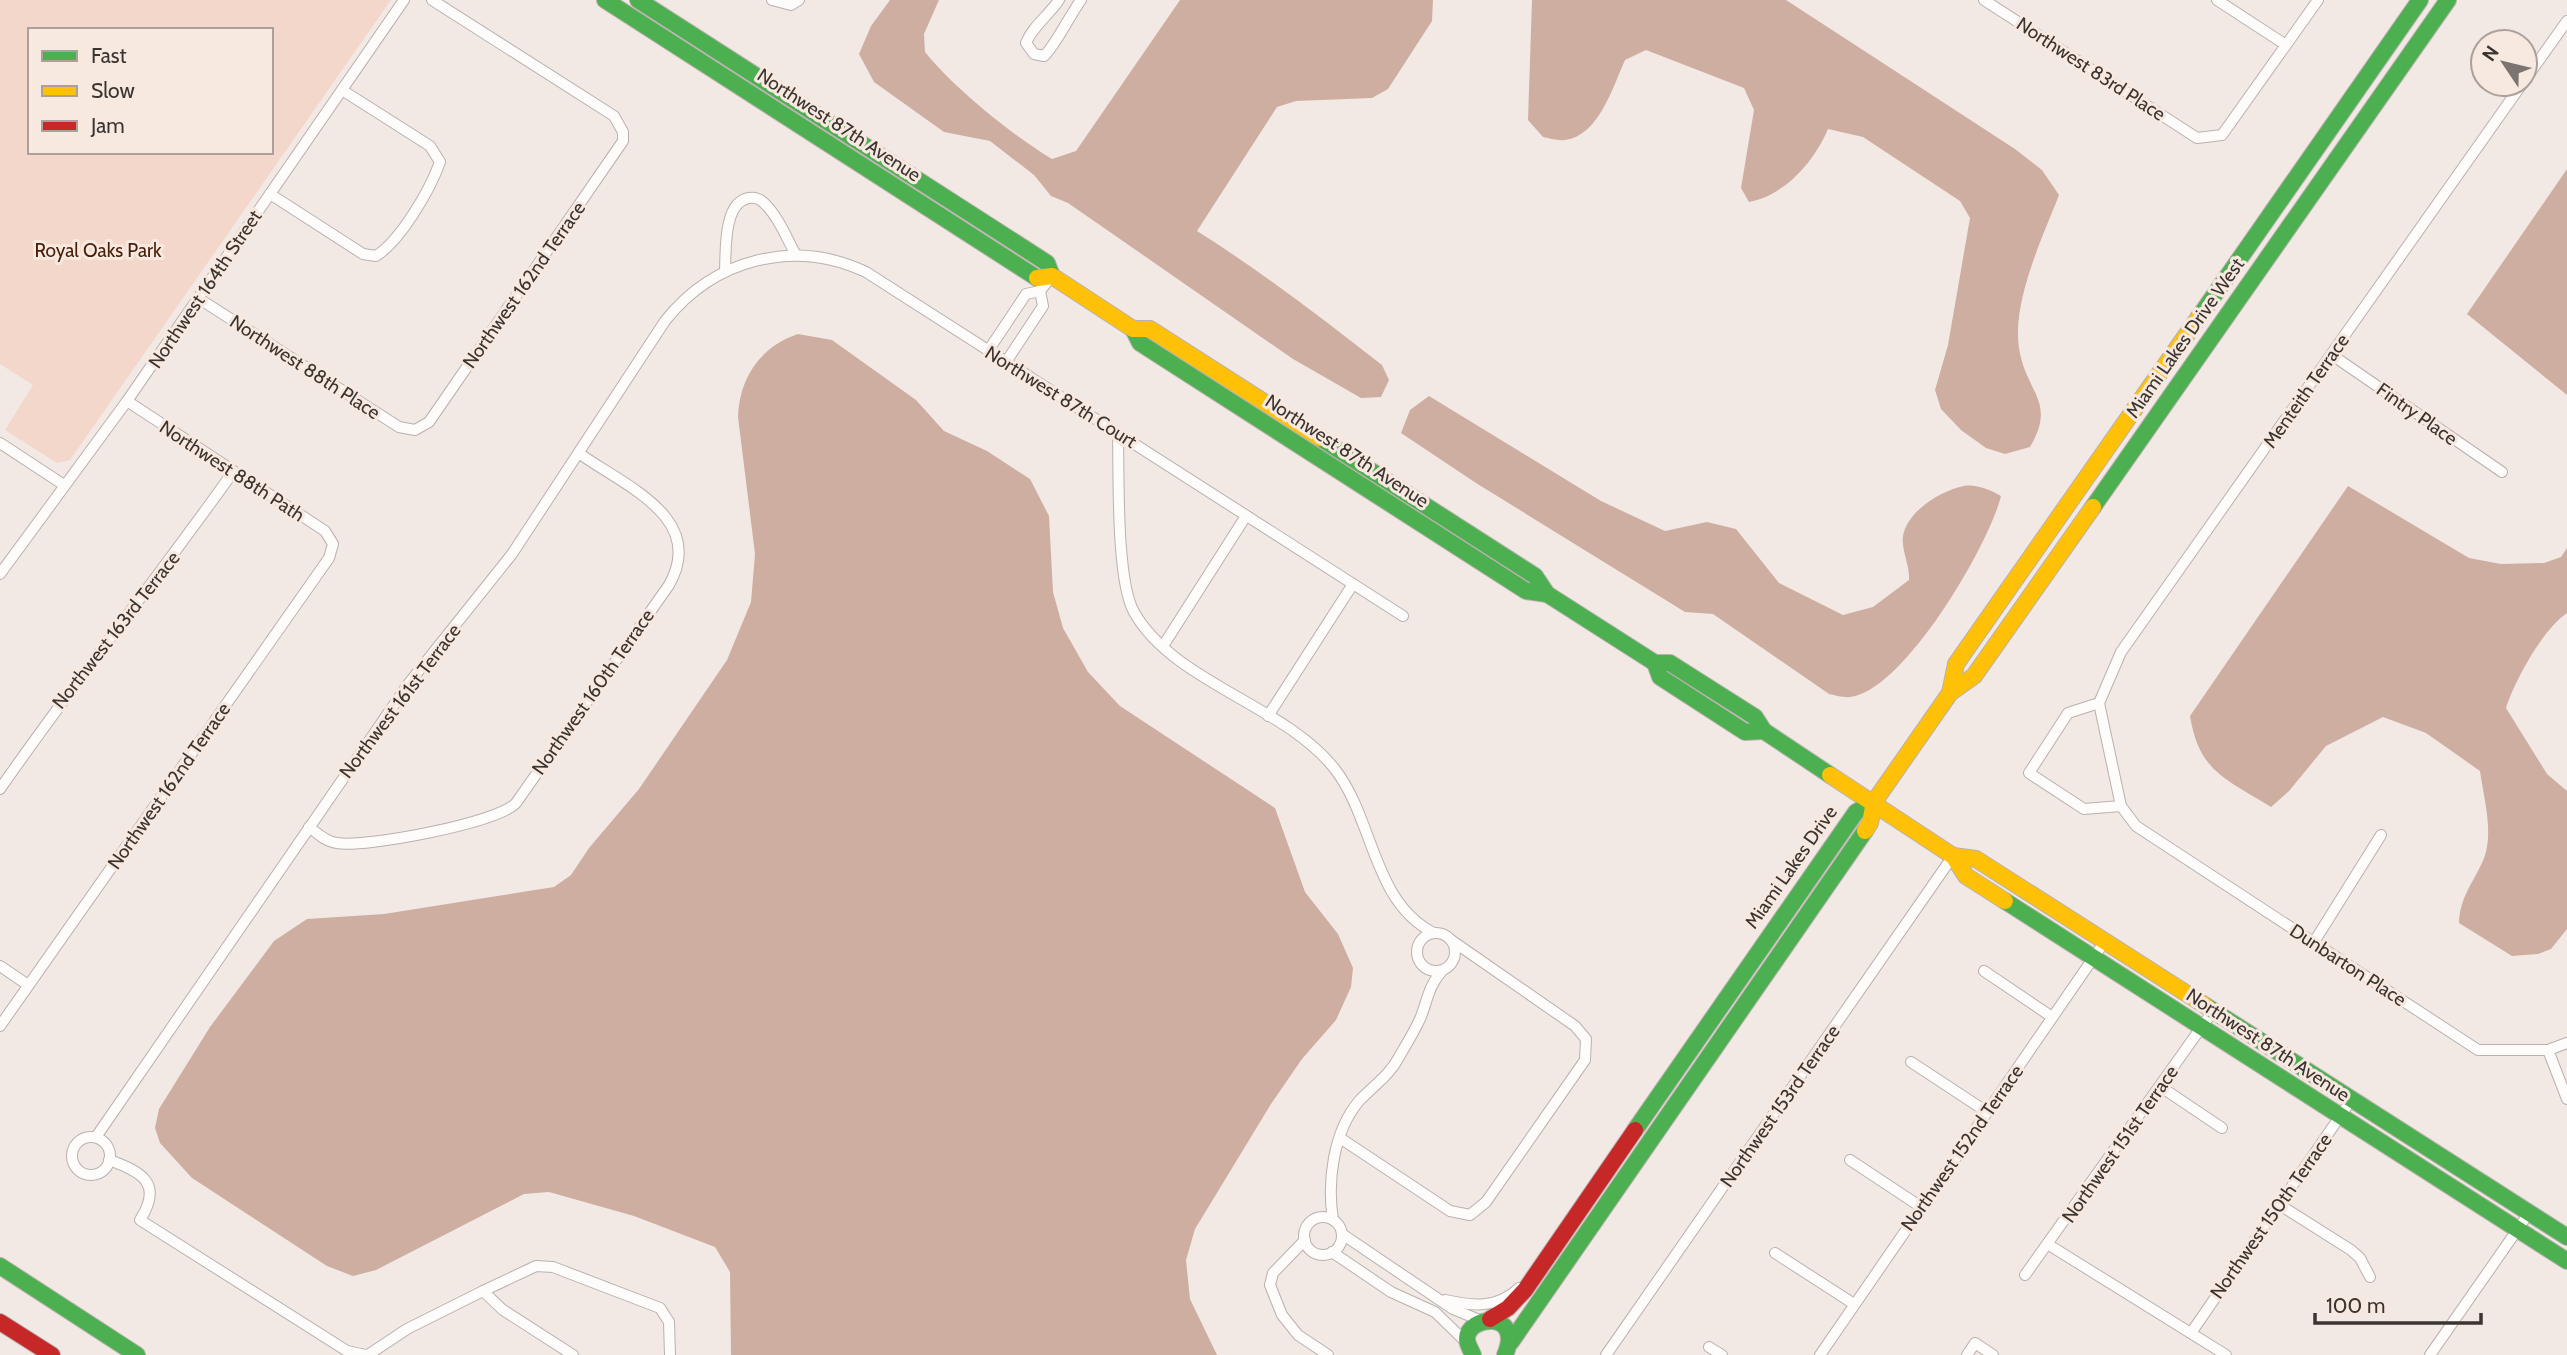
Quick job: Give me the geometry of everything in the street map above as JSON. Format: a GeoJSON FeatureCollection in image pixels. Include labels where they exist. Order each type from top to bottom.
{"type":"FeatureCollection","features":[{"type":"Feature","properties":{"kind":"main road","name":"Northwest 87th Avenue"},"geometry":{"type":"LineString","coordinates":[[605,0],[1037,278],[1052,276]]}},
{"type":"Feature","properties":{"kind":"main road","name":"Northwest 87th Avenue"},"geometry":{"type":"LineString","coordinates":[[638,0],[1047,263],[1052,276],[1133,328],[1150,329],[1535,576],[1548,594],[1655,663],[1670,663],[1755,717],[1764,731],[1954,856],[1966,876],[2567,1261]]}},
{"type":"Feature","properties":{"kind":"main road","name":"Miami Lakes Drive West"},"geometry":{"type":"LineString","coordinates":[[1950,693],[1956,664],[2420,0]]}},
{"type":"Feature","properties":{"kind":"main road","name":"Miami Lakes Drive West"},"geometry":{"type":"LineString","coordinates":[[1874,802],[1950,693],[1974,676],[2442,2]]}},
{"type":"Feature","properties":{"kind":"main road","name":"Miami Lakes Drive"},"geometry":{"type":"LineString","coordinates":[[1470,1349],[1469,1332],[1516,1301],[1830,848],[1856,812],[1874,802]]}},
{"type":"Feature","properties":{"kind":"main road","name":"Miami Lakes Drive"},"geometry":{"type":"LineString","coordinates":[[1510,1350],[1870,823],[1874,802]]}},
{"type":"Feature","properties":{"kind":"main road","name":"Northwest 87th Avenue"},"geometry":{"type":"LineString","coordinates":[[1954,856],[1976,859],[2567,1237]]}},
{"type":"Feature","properties":{"kind":"main road"},"geometry":{"type":"LineString","coordinates":[[0,1266],[138,1355]]}},
{"type":"Feature","properties":{"kind":"main road"},"geometry":{"type":"LineString","coordinates":[[1486,1320],[1507,1329],[1510,1350]]}},
{"type":"Feature","properties":{"kind":"main road"},"geometry":{"type":"LineString","coordinates":[[0,1322],[52,1355]]}},
{"type":"Feature","properties":{"kind":"main road"},"geometry":{"type":"LineString","coordinates":[[0,1339],[25,1355]]}},
{"type":"Feature","properties":{"kind":"street","name":"Northwest 164th Street"},"geometry":{"type":"LineString","coordinates":[[0,574],[127,401],[404,0]]}},
{"type":"Feature","properties":{"kind":"street","name":"Northwest 162nd Terrace"},"geometry":{"type":"LineString","coordinates":[[415,430],[429,422],[623,141],[623,132],[614,116],[432,0]]}},
{"type":"Feature","properties":{"kind":"street"},"geometry":{"type":"LineString","coordinates":[[772,0],[795,2]]}},
{"type":"Feature","properties":{"kind":"street"},"geometry":{"type":"LineString","coordinates":[[1059,0],[1045,20],[1030,32],[1027,43],[1034,54],[1044,56],[1052,49],[1056,36],[1081,0]]}},
{"type":"Feature","properties":{"kind":"street","name":"Northwest 83rd Place"},"geometry":{"type":"LineString","coordinates":[[1984,0],[2197,138],[2222,135],[2286,45]]}},
{"type":"Feature","properties":{"kind":"street"},"geometry":{"type":"LineString","coordinates":[[2217,0],[2286,45],[2318,0]]}},
{"type":"Feature","properties":{"kind":"street","name":"Menteith Terrace"},"geometry":{"type":"LineString","coordinates":[[2539,61],[2567,21]]}},
{"type":"Feature","properties":{"kind":"street"},"geometry":{"type":"LineString","coordinates":[[270,194],[363,254],[376,256],[389,248],[434,178],[440,162],[430,146],[342,90]]}},
{"type":"Feature","properties":{"kind":"street","name":"Menteith Terrace"},"geometry":{"type":"LineString","coordinates":[[2099,703],[2122,652],[2513,98]]}},
{"type":"Feature","properties":{"kind":"street"},"geometry":{"type":"LineString","coordinates":[[725,271],[732,214],[737,204],[747,198],[759,199],[767,206],[796,255]]}},
{"type":"Feature","properties":{"kind":"street","name":"Northwest 87th Court"},"geometry":{"type":"LineString","coordinates":[[754,260],[796,255],[833,259],[866,272],[1403,616]]}},
{"type":"Feature","properties":{"kind":"street","name":"Northwest 161st Terrace"},"geometry":{"type":"LineString","coordinates":[[96,1137],[415,675],[493,580],[580,454],[671,313],[689,294],[725,271],[754,260]]}},
{"type":"Feature","properties":{"kind":"street"},"geometry":{"type":"LineString","coordinates":[[988,351],[1026,294],[1040,291],[1052,276]]}},
{"type":"Feature","properties":{"kind":"street"},"geometry":{"type":"LineString","coordinates":[[1006,362],[1043,306],[1040,291]]}},
{"type":"Feature","properties":{"kind":"street","name":"Northwest 88th Place"},"geometry":{"type":"LineString","coordinates":[[198,298],[399,427],[415,430]]}},
{"type":"Feature","properties":{"kind":"street"},"geometry":{"type":"LineString","coordinates":[[1003,327],[1021,339]]}},
{"type":"Feature","properties":{"kind":"street","name":"Fintry Place"},"geometry":{"type":"LineString","coordinates":[[2332,355],[2502,472]]}},
{"type":"Feature","properties":{"kind":"street","name":"Northwest 88th Path"},"geometry":{"type":"LineString","coordinates":[[127,401],[325,531],[333,544]]}},
{"type":"Feature","properties":{"kind":"street"},"geometry":{"type":"LineString","coordinates":[[1118,433],[1125,588],[1133,610],[1144,628],[1163,646],[1298,736],[1334,768],[1390,888],[1413,921],[1427,991]]}},
{"type":"Feature","properties":{"kind":"street"},"geometry":{"type":"LineString","coordinates":[[0,443],[64,485]]}},
{"type":"Feature","properties":{"kind":"street","name":"Northwest 160th Terrace"},"geometry":{"type":"LineString","coordinates":[[309,827],[330,842],[346,844],[433,832],[510,809],[675,574],[680,547],[676,531],[667,517],[580,454]]}},
{"type":"Feature","properties":{"kind":"street","name":"Northwest 163rd Terrace"},"geometry":{"type":"LineString","coordinates":[[0,789],[69,689],[164,570],[233,472]]}},
{"type":"Feature","properties":{"kind":"street"},"geometry":{"type":"LineString","coordinates":[[1163,646],[1246,516]]}},
{"type":"Feature","properties":{"kind":"street","name":"Northwest 162nd Terrace"},"geometry":{"type":"LineString","coordinates":[[0,1026],[329,558],[333,544]]}},
{"type":"Feature","properties":{"kind":"street"},"geometry":{"type":"LineString","coordinates":[[1268,716],[1353,584]]}},
{"type":"Feature","properties":{"kind":"street"},"geometry":{"type":"LineString","coordinates":[[2099,703],[2121,806],[2084,809],[2029,773],[2068,713],[2099,703]]}},
{"type":"Feature","properties":{"kind":"street","name":"Dunbarton Place"},"geometry":{"type":"LineString","coordinates":[[2121,806],[2136,826],[2478,1050],[2548,1050]]}},
{"type":"Feature","properties":{"kind":"street"},"geometry":{"type":"LineString","coordinates":[[2314,943],[2381,835]]}},
{"type":"Feature","properties":{"kind":"street","name":"Northwest 153rd Terrace"},"geometry":{"type":"LineString","coordinates":[[1606,1355],[1954,856]]}},
{"type":"Feature","properties":{"kind":"street"},"geometry":{"type":"LineString","coordinates":[[1340,1138],[1450,1211],[1470,1214],[1486,1202],[1585,1060],[1586,1039],[1575,1026],[1451,940],[1413,921]]}},
{"type":"Feature","properties":{"kind":"street"},"geometry":{"type":"LineString","coordinates":[[1419,944],[1434,933]]}},
{"type":"Feature","properties":{"kind":"street"},"geometry":{"type":"LineString","coordinates":[[1451,940],[1456,951],[1452,963]]}},
{"type":"Feature","properties":{"kind":"street","name":"Northwest 152nd Terrace"},"geometry":{"type":"LineString","coordinates":[[1819,1355],[2105,941]]}},
{"type":"Feature","properties":{"kind":"street"},"geometry":{"type":"LineString","coordinates":[[1328,1355],[1298,1335],[1282,1315],[1270,1285],[1273,1273],[1306,1240],[1308,1225],[1318,1218],[1329,1195],[1340,1138],[1347,1119],[1360,1101],[1395,1066],[1419,1020],[1427,991],[1442,971],[1452,963],[1468,960],[1487,966]]}},
{"type":"Feature","properties":{"kind":"street"},"geometry":{"type":"LineString","coordinates":[[1420,962],[1429,970],[1442,971]]}},
{"type":"Feature","properties":{"kind":"street"},"geometry":{"type":"LineString","coordinates":[[0,966],[29,985]]}},
{"type":"Feature","properties":{"kind":"street"},"geometry":{"type":"LineString","coordinates":[[1984,971],[2052,1017]]}},
{"type":"Feature","properties":{"kind":"street","name":"Northwest 151st Terrace"},"geometry":{"type":"LineString","coordinates":[[2025,1276],[2213,1011]]}},
{"type":"Feature","properties":{"kind":"street"},"geometry":{"type":"LineString","coordinates":[[2567,1043],[2548,1050],[2567,1099]]}},
{"type":"Feature","properties":{"kind":"street"},"geometry":{"type":"LineString","coordinates":[[1911,1062],[1987,1112]]}},
{"type":"Feature","properties":{"kind":"street"},"geometry":{"type":"LineString","coordinates":[[2161,1087],[2222,1128]]}},
{"type":"Feature","properties":{"kind":"street","name":"Northwest 150th Terrace"},"geometry":{"type":"LineString","coordinates":[[2191,1333],[2351,1099]]}},
{"type":"Feature","properties":{"kind":"street"},"geometry":{"type":"LineString","coordinates":[[96,1137],[106,1143],[109,1160],[97,1174],[84,1173],[75,1166],[72,1153],[78,1142],[96,1137]]}},
{"type":"Feature","properties":{"kind":"street"},"geometry":{"type":"LineString","coordinates":[[109,1160],[138,1172],[150,1187],[151,1200],[140,1220],[348,1352],[367,1355],[407,1329],[536,1266],[553,1267],[660,1308],[669,1322],[670,1355]]}},
{"type":"Feature","properties":{"kind":"street"},"geometry":{"type":"LineString","coordinates":[[1850,1160],[1922,1207]]}},
{"type":"Feature","properties":{"kind":"street"},"geometry":{"type":"LineString","coordinates":[[1329,1195],[1333,1220],[1342,1234],[1453,1309],[1486,1320]]}},
{"type":"Feature","properties":{"kind":"street"},"geometry":{"type":"LineString","coordinates":[[2280,1205],[2351,1250],[2360,1258],[2370,1277]]}},
{"type":"Feature","properties":{"kind":"street"},"geometry":{"type":"LineString","coordinates":[[2430,1355],[2529,1213]]}},
{"type":"Feature","properties":{"kind":"street"},"geometry":{"type":"LineString","coordinates":[[1318,1218],[1333,1220]]}},
{"type":"Feature","properties":{"kind":"street"},"geometry":{"type":"LineString","coordinates":[[1332,1252],[1339,1246],[1342,1234]]}},
{"type":"Feature","properties":{"kind":"street"},"geometry":{"type":"LineString","coordinates":[[1306,1240],[1315,1252]]}},
{"type":"Feature","properties":{"kind":"street"},"geometry":{"type":"LineString","coordinates":[[2049,1245],[2226,1355]]}},
{"type":"Feature","properties":{"kind":"street"},"geometry":{"type":"LineString","coordinates":[[1291,1257],[1332,1252],[1391,1292],[1435,1312],[1470,1349]]}},
{"type":"Feature","properties":{"kind":"street"},"geometry":{"type":"LineString","coordinates":[[1775,1253],[1854,1304]]}},
{"type":"Feature","properties":{"kind":"street"},"geometry":{"type":"LineString","coordinates":[[1442,1300],[1468,1305],[1493,1303],[1529,1282]]}},
{"type":"Feature","properties":{"kind":"street"},"geometry":{"type":"LineString","coordinates":[[483,1291],[503,1310],[573,1355]]}},
{"type":"Feature","properties":{"kind":"street"},"geometry":{"type":"LineString","coordinates":[[1967,1355],[1975,1343],[1993,1355]]}},
{"type":"Feature","properties":{"kind":"street"},"geometry":{"type":"LineString","coordinates":[[1709,1347],[1722,1355]]}},
{"type":"Feature","properties":{"kind":"green space","name":"Royal Oaks Park"},"geometry":{"type":"Polygon","coordinates":[[[0,0],[391,0],[70,460],[57,463],[5,430],[33,385],[0,364],[0,0]]]}},
{"type":"Feature","properties":{"kind":"shaded area"},"geometry":{"type":"Polygon","coordinates":[[[890,0],[939,0],[924,34],[925,52],[984,110],[1052,159],[1076,151],[1180,0],[1433,0],[1432,21],[1388,89],[1372,98],[1296,101],[1277,107],[1197,231],[1291,296],[1382,365],[1389,380],[1381,397],[1361,398],[1293,359],[1068,203],[1051,196],[1034,175],[990,141],[944,132],[874,82],[859,54],[871,26],[890,0]]]}},
{"type":"Feature","properties":{"kind":"shaded area"},"geometry":{"type":"Polygon","coordinates":[[[1532,0],[1786,0],[2015,149],[2042,170],[2059,195],[2030,270],[2020,310],[2019,348],[2037,398],[2041,419],[2030,447],[2005,454],[1986,448],[1961,430],[1941,409],[1935,390],[1948,345],[1970,218],[1960,201],[1863,137],[1828,129],[1815,153],[1796,176],[1774,193],[1749,202],[1741,188],[1754,110],[1744,88],[1646,50],[1625,60],[1610,96],[1596,120],[1587,129],[1565,140],[1543,137],[1528,120],[1532,0]]]}},
{"type":"Feature","properties":{"kind":"shaded area"},"geometry":{"type":"Polygon","coordinates":[[[2567,169],[2567,395],[2467,314],[2567,169]]]}},
{"type":"Feature","properties":{"kind":"shaded area"},"geometry":{"type":"Polygon","coordinates":[[[798,334],[832,340],[916,400],[944,431],[987,451],[1030,479],[1049,516],[1053,592],[1063,628],[1088,672],[1120,706],[1275,808],[1305,892],[1338,934],[1353,968],[1351,987],[1336,1020],[1302,1059],[1271,1104],[1195,1229],[1186,1260],[1190,1299],[1217,1355],[731,1355],[730,1272],[715,1247],[634,1216],[549,1192],[524,1194],[376,1270],[353,1276],[327,1266],[192,1178],[160,1143],[155,1128],[159,1109],[210,1027],[274,941],[307,919],[384,914],[554,887],[571,875],[589,848],[639,789],[727,660],[751,602],[755,554],[738,417],[739,403],[754,365],[773,347],[798,334]]]}},
{"type":"Feature","properties":{"kind":"shaded area"},"geometry":{"type":"Polygon","coordinates":[[[1429,396],[1601,501],[1665,531],[1707,522],[1736,529],[1779,583],[1843,615],[1873,607],[1909,580],[1903,536],[1911,518],[1927,503],[1964,486],[1979,487],[2001,496],[1980,547],[1962,580],[1918,644],[1895,670],[1872,689],[1842,697],[1829,694],[1713,614],[1685,612],[1476,483],[1401,433],[1410,410],[1429,396]]]}},
{"type":"Feature","properties":{"kind":"shaded area"},"geometry":{"type":"Polygon","coordinates":[[[2348,486],[2469,558],[2501,564],[2544,563],[2561,557],[2567,548],[2567,613],[2549,631],[2531,656],[2506,708],[2547,774],[2567,791],[2567,929],[2551,949],[2538,954],[2512,956],[2459,923],[2464,899],[2482,863],[2488,841],[2480,771],[2426,733],[2383,717],[2326,746],[2289,791],[2271,807],[2228,781],[2217,772],[2200,750],[2190,716],[2348,486]]]}},
{"type":"Feature","properties":{"kind":"traffic: fast"},"geometry":{"type":"LineString","coordinates":[[605,0],[1037,278]]}},
{"type":"Feature","properties":{"kind":"traffic: fast"},"geometry":{"type":"LineString","coordinates":[[638,0],[1047,263],[1052,276]]}},
{"type":"Feature","properties":{"kind":"traffic: fast"},"geometry":{"type":"LineString","coordinates":[[2199,317],[2420,0]]}},
{"type":"Feature","properties":{"kind":"traffic: fast"},"geometry":{"type":"LineString","coordinates":[[2093,507],[2448,0]]}},
{"type":"Feature","properties":{"kind":"traffic: fast"},"geometry":{"type":"LineString","coordinates":[[1133,329],[1140,343],[1526,591],[1547,594]]}},
{"type":"Feature","properties":{"kind":"traffic: fast"},"geometry":{"type":"LineString","coordinates":[[1320,438],[1535,576],[1547,594],[1655,663],[1670,663],[1755,717],[1764,731],[1830,775]]}},
{"type":"Feature","properties":{"kind":"traffic: fast"},"geometry":{"type":"LineString","coordinates":[[1655,663],[1660,677],[1745,732],[1764,731]]}},
{"type":"Feature","properties":{"kind":"traffic: fast"},"geometry":{"type":"LineString","coordinates":[[1635,1130],[1856,812],[1874,802]]}},
{"type":"Feature","properties":{"kind":"traffic: fast"},"geometry":{"type":"LineString","coordinates":[[1511,1342],[1865,831]]}},
{"type":"Feature","properties":{"kind":"traffic: fast"},"geometry":{"type":"LineString","coordinates":[[2005,901],[2567,1261]]}},
{"type":"Feature","properties":{"kind":"traffic: fast"},"geometry":{"type":"LineString","coordinates":[[2206,1006],[2567,1237]]}},
{"type":"Feature","properties":{"kind":"traffic: fast"},"geometry":{"type":"LineString","coordinates":[[0,1266],[137,1355]]}},
{"type":"Feature","properties":{"kind":"traffic: fast"},"geometry":{"type":"LineString","coordinates":[[1473,1355],[1467,1341],[1469,1331],[1476,1325],[1493,1321],[1507,1330],[1509,1340],[1505,1355]]}},
{"type":"Feature","properties":{"kind":"traffic: slow"},"geometry":{"type":"LineString","coordinates":[[1037,278],[1052,276],[1133,329],[1150,329],[1320,438]]}},
{"type":"Feature","properties":{"kind":"traffic: slow"},"geometry":{"type":"LineString","coordinates":[[1950,693],[1956,664],[2199,317]]}},
{"type":"Feature","properties":{"kind":"traffic: slow"},"geometry":{"type":"LineString","coordinates":[[1865,831],[1870,823],[1874,802],[1950,693],[1974,676],[2093,507]]}},
{"type":"Feature","properties":{"kind":"traffic: slow"},"geometry":{"type":"LineString","coordinates":[[1830,775],[1953,856],[1966,876],[2005,901]]}},
{"type":"Feature","properties":{"kind":"traffic: slow"},"geometry":{"type":"LineString","coordinates":[[1953,856],[1976,859],[2206,1006]]}},
{"type":"Feature","properties":{"kind":"traffic: jam"},"geometry":{"type":"LineString","coordinates":[[1490,1319],[1508,1308],[1525,1290],[1635,1130]]}},
{"type":"Feature","properties":{"kind":"traffic: jam"},"geometry":{"type":"LineString","coordinates":[[0,1322],[52,1355]]}}]}
